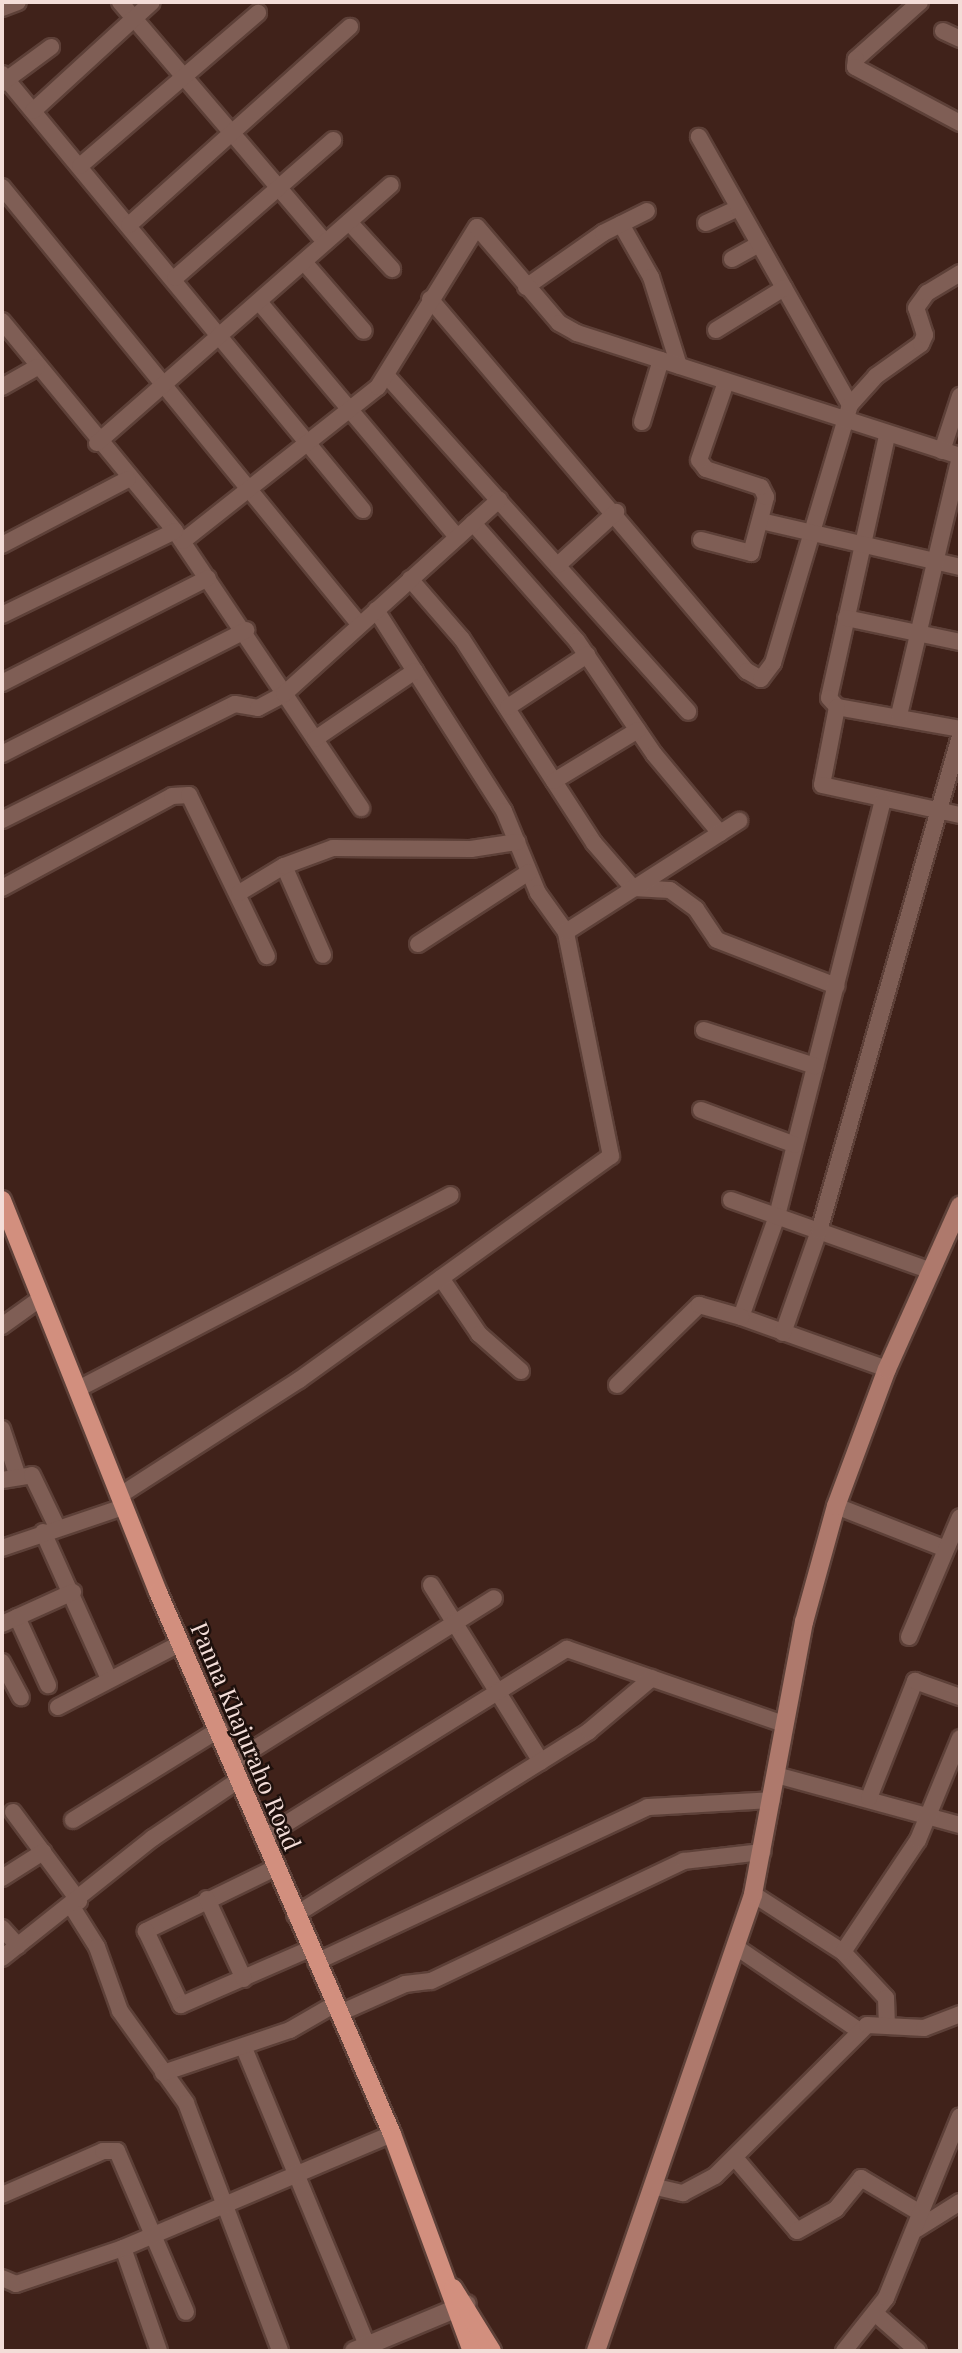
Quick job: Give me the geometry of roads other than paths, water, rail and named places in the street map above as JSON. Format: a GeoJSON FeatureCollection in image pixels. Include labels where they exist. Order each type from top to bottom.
{"type":"FeatureCollection","features":[{"type":"Feature","properties":{"kind":"main road","name":"Panna Khajuraho Road"},"geometry":{"type":"LineString","coordinates":[[2,1200],[121,1501],[220,1729],[295,1915],[392,2134],[453,2288],[472,2351]]}},
{"type":"Feature","properties":{"kind":"main road"},"geometry":{"type":"LineString","coordinates":[[596,2351],[753,1894],[772,1800],[783,1724],[836,1506],[887,1369],[960,1206]]}},
{"type":"Feature","properties":{"kind":"main road","name":"Panna Khajuraho Road"},"geometry":{"type":"LineString","coordinates":[[460,2307],[492,2351]]}},
{"type":"Feature","properties":{"kind":"street"},"geometry":{"type":"LineString","coordinates":[[2,8],[18,2]]}},
{"type":"Feature","properties":{"kind":"street"},"geometry":{"type":"LineString","coordinates":[[120,2],[185,75],[231,134],[325,243]]}},
{"type":"Feature","properties":{"kind":"street"},"geometry":{"type":"LineString","coordinates":[[33,111],[152,2]]}},
{"type":"Feature","properties":{"kind":"street"},"geometry":{"type":"LineString","coordinates":[[920,2],[856,59],[855,67],[960,122]]}},
{"type":"Feature","properties":{"kind":"street"},"geometry":{"type":"LineString","coordinates":[[80,166],[258,13]]}},
{"type":"Feature","properties":{"kind":"street"},"geometry":{"type":"LineString","coordinates":[[129,225],[350,27]]}},
{"type":"Feature","properties":{"kind":"street"},"geometry":{"type":"LineString","coordinates":[[943,31],[960,39]]}},
{"type":"Feature","properties":{"kind":"street"},"geometry":{"type":"LineString","coordinates":[[51,47],[3,79],[175,278],[363,510]]}},
{"type":"Feature","properties":{"kind":"street"},"geometry":{"type":"LineString","coordinates":[[699,137],[850,405]]}},
{"type":"Feature","properties":{"kind":"street"},"geometry":{"type":"LineString","coordinates":[[175,278],[333,140]]}},
{"type":"Feature","properties":{"kind":"street"},"geometry":{"type":"LineString","coordinates":[[97,443],[221,338],[391,185]]}},
{"type":"Feature","properties":{"kind":"street"},"geometry":{"type":"LineString","coordinates":[[2,187],[359,624]]}},
{"type":"Feature","properties":{"kind":"street"},"geometry":{"type":"LineString","coordinates":[[706,223],[738,208]]}},
{"type":"Feature","properties":{"kind":"street"},"geometry":{"type":"LineString","coordinates":[[526,287],[621,224],[647,211]]}},
{"type":"Feature","properties":{"kind":"street"},"geometry":{"type":"LineString","coordinates":[[349,222],[392,269]]}},
{"type":"Feature","properties":{"kind":"street"},"geometry":{"type":"LineString","coordinates":[[621,224],[650,277],[679,366]]}},
{"type":"Feature","properties":{"kind":"street"},"geometry":{"type":"LineString","coordinates":[[2,615],[179,536],[249,489],[349,410],[387,376],[430,299],[477,227],[526,287],[577,333],[887,436],[960,456],[899,715]]}},
{"type":"Feature","properties":{"kind":"street"},"geometry":{"type":"LineString","coordinates":[[732,259],[759,244]]}},
{"type":"Feature","properties":{"kind":"street"},"geometry":{"type":"LineString","coordinates":[[304,262],[364,331]]}},
{"type":"Feature","properties":{"kind":"street"},"geometry":{"type":"LineString","coordinates":[[430,299],[758,680],[773,663],[848,422],[850,405],[876,376],[921,344],[925,335],[916,308],[927,293],[960,273]]}},
{"type":"Feature","properties":{"kind":"street"},"geometry":{"type":"LineString","coordinates":[[716,330],[784,288]]}},
{"type":"Feature","properties":{"kind":"street"},"geometry":{"type":"LineString","coordinates":[[260,303],[457,537]]}},
{"type":"Feature","properties":{"kind":"street"},"geometry":{"type":"LineString","coordinates":[[2,321],[97,443],[179,536],[246,630],[284,694],[361,808]]}},
{"type":"Feature","properties":{"kind":"street"},"geometry":{"type":"LineString","coordinates":[[642,422],[661,360]]}},
{"type":"Feature","properties":{"kind":"street"},"geometry":{"type":"LineString","coordinates":[[2,387],[37,367]]}},
{"type":"Feature","properties":{"kind":"street"},"geometry":{"type":"LineString","coordinates":[[387,376],[688,712]]}},
{"type":"Feature","properties":{"kind":"street"},"geometry":{"type":"LineString","coordinates":[[701,540],[751,553],[761,521],[761,487],[706,469],[699,460],[726,382]]}},
{"type":"Feature","properties":{"kind":"street"},"geometry":{"type":"LineString","coordinates":[[943,451],[960,396]]}},
{"type":"Feature","properties":{"kind":"street"},"geometry":{"type":"LineString","coordinates":[[887,436],[829,698],[837,707],[899,715],[960,729]]}},
{"type":"Feature","properties":{"kind":"street"},"geometry":{"type":"LineString","coordinates":[[2,545],[128,479]]}},
{"type":"Feature","properties":{"kind":"street"},"geometry":{"type":"LineString","coordinates":[[2,820],[235,704],[258,708],[284,694],[499,500]]}},
{"type":"Feature","properties":{"kind":"street"},"geometry":{"type":"LineString","coordinates":[[558,565],[615,512]]}},
{"type":"Feature","properties":{"kind":"street"},"geometry":{"type":"LineString","coordinates":[[761,521],[811,535],[960,567]]}},
{"type":"Feature","properties":{"kind":"street"},"geometry":{"type":"LineString","coordinates":[[473,523],[587,655],[638,730],[720,833]]}},
{"type":"Feature","properties":{"kind":"street"},"geometry":{"type":"LineString","coordinates":[[2,684],[208,578]]}},
{"type":"Feature","properties":{"kind":"street"},"geometry":{"type":"LineString","coordinates":[[411,579],[508,707],[604,858],[633,888],[670,890],[696,909],[717,940],[836,986]]}},
{"type":"Feature","properties":{"kind":"street"},"geometry":{"type":"LineString","coordinates":[[2,1548],[121,1501],[441,1279],[613,1152],[566,932],[529,872],[517,842],[376,610]]}},
{"type":"Feature","properties":{"kind":"street"},"geometry":{"type":"LineString","coordinates":[[846,618],[918,636],[960,642]]}},
{"type":"Feature","properties":{"kind":"street"},"geometry":{"type":"LineString","coordinates":[[2,754],[246,630]]}},
{"type":"Feature","properties":{"kind":"street"},"geometry":{"type":"LineString","coordinates":[[508,707],[587,655]]}},
{"type":"Feature","properties":{"kind":"street"},"geometry":{"type":"LineString","coordinates":[[315,739],[415,671]]}},
{"type":"Feature","properties":{"kind":"street"},"geometry":{"type":"LineString","coordinates":[[837,707],[822,785],[960,815]]}},
{"type":"Feature","properties":{"kind":"street"},"geometry":{"type":"LineString","coordinates":[[554,782],[638,730]]}},
{"type":"Feature","properties":{"kind":"street"},"geometry":{"type":"LineString","coordinates":[[783,1334],[819,1231],[960,737]]}},
{"type":"Feature","properties":{"kind":"street"},"geometry":{"type":"LineString","coordinates":[[2,888],[179,794],[196,800],[267,956]]}},
{"type":"Feature","properties":{"kind":"street"},"geometry":{"type":"LineString","coordinates":[[741,1317],[777,1216],[883,800]]}},
{"type":"Feature","properties":{"kind":"street"},"geometry":{"type":"LineString","coordinates":[[566,932],[739,821]]}},
{"type":"Feature","properties":{"kind":"street"},"geometry":{"type":"LineString","coordinates":[[239,893],[284,866],[334,848],[452,849],[517,842]]}},
{"type":"Feature","properties":{"kind":"street"},"geometry":{"type":"LineString","coordinates":[[284,866],[323,955]]}},
{"type":"Feature","properties":{"kind":"street"},"geometry":{"type":"LineString","coordinates":[[418,944],[529,872]]}},
{"type":"Feature","properties":{"kind":"street"},"geometry":{"type":"LineString","coordinates":[[704,1030],[815,1066]]}},
{"type":"Feature","properties":{"kind":"street"},"geometry":{"type":"LineString","coordinates":[[701,1110],[795,1145]]}},
{"type":"Feature","properties":{"kind":"street"},"geometry":{"type":"LineString","coordinates":[[78,1389],[451,1195]]}},
{"type":"Feature","properties":{"kind":"street"},"geometry":{"type":"LineString","coordinates":[[731,1200],[932,1271]]}},
{"type":"Feature","properties":{"kind":"street"},"geometry":{"type":"LineString","coordinates":[[441,1279],[479,1334],[521,1371]]}},
{"type":"Feature","properties":{"kind":"street"},"geometry":{"type":"LineString","coordinates":[[2,1326],[41,1298]]}},
{"type":"Feature","properties":{"kind":"street"},"geometry":{"type":"LineString","coordinates":[[617,1385],[699,1305],[741,1317],[887,1369]]}},
{"type":"Feature","properties":{"kind":"street"},"geometry":{"type":"LineString","coordinates":[[2,1429],[10,1477],[37,1480],[50,1530],[109,1679]]}},
{"type":"Feature","properties":{"kind":"street"},"geometry":{"type":"LineString","coordinates":[[836,1506],[946,1549]]}},
{"type":"Feature","properties":{"kind":"street"},"geometry":{"type":"LineString","coordinates":[[909,1637],[960,1517]]}},
{"type":"Feature","properties":{"kind":"street"},"geometry":{"type":"LineString","coordinates":[[430,1585],[541,1762]]}},
{"type":"Feature","properties":{"kind":"street"},"geometry":{"type":"LineString","coordinates":[[48,1685],[9,1620],[73,1592]]}},
{"type":"Feature","properties":{"kind":"street"},"geometry":{"type":"LineString","coordinates":[[2,1958],[75,1904],[237,1771],[494,1598]]}},
{"type":"Feature","properties":{"kind":"street"},"geometry":{"type":"LineString","coordinates":[[58,1707],[181,1643]]}},
{"type":"Feature","properties":{"kind":"street"},"geometry":{"type":"LineString","coordinates":[[263,1838],[567,1649],[783,1724]]}},
{"type":"Feature","properties":{"kind":"street"},"geometry":{"type":"LineString","coordinates":[[2,1662],[21,1698]]}},
{"type":"Feature","properties":{"kind":"street"},"geometry":{"type":"LineString","coordinates":[[295,1915],[541,1762],[652,1678]]}},
{"type":"Feature","properties":{"kind":"street"},"geometry":{"type":"LineString","coordinates":[[869,1798],[915,1681],[960,1697]]}},
{"type":"Feature","properties":{"kind":"street"},"geometry":{"type":"LineString","coordinates":[[73,1820],[220,1729]]}},
{"type":"Feature","properties":{"kind":"street"},"geometry":{"type":"LineString","coordinates":[[843,1952],[897,1878],[960,1738]]}},
{"type":"Feature","properties":{"kind":"street"},"geometry":{"type":"LineString","coordinates":[[776,1776],[869,1798],[960,1825]]}},
{"type":"Feature","properties":{"kind":"street"},"geometry":{"type":"LineString","coordinates":[[275,1868],[146,1928],[179,2003],[313,1955],[648,1807],[772,1800]]}},
{"type":"Feature","properties":{"kind":"street"},"geometry":{"type":"LineString","coordinates":[[13,1812],[43,1852],[75,1904],[97,1947],[120,2011],[186,2103],[280,2351]]}},
{"type":"Feature","properties":{"kind":"street"},"geometry":{"type":"LineString","coordinates":[[2,1878],[43,1852]]}},
{"type":"Feature","properties":{"kind":"street"},"geometry":{"type":"LineString","coordinates":[[163,2073],[244,2048],[405,1984],[431,1981],[684,1861],[762,1852]]}},
{"type":"Feature","properties":{"kind":"street"},"geometry":{"type":"LineString","coordinates":[[753,1894],[843,1952],[886,1998],[887,2024]]}},
{"type":"Feature","properties":{"kind":"street"},"geometry":{"type":"LineString","coordinates":[[207,1899],[244,1979]]}},
{"type":"Feature","properties":{"kind":"street"},"geometry":{"type":"LineString","coordinates":[[2,1928],[18,1947]]}},
{"type":"Feature","properties":{"kind":"street"},"geometry":{"type":"LineString","coordinates":[[736,1947],[858,2030]]}},
{"type":"Feature","properties":{"kind":"street"},"geometry":{"type":"LineString","coordinates":[[652,2186],[683,2193],[736,2159],[858,2030],[887,2024],[924,2028],[960,2014]]}},
{"type":"Feature","properties":{"kind":"street"},"geometry":{"type":"LineString","coordinates":[[244,2048],[370,2348],[460,2307]]}},
{"type":"Feature","properties":{"kind":"street"},"geometry":{"type":"LineString","coordinates":[[844,2351],[876,2314],[920,2222],[960,2116]]}},
{"type":"Feature","properties":{"kind":"street"},"geometry":{"type":"LineString","coordinates":[[2,2278],[16,2284],[123,2248],[226,2203],[297,2178],[392,2134]]}},
{"type":"Feature","properties":{"kind":"street"},"geometry":{"type":"LineString","coordinates":[[2,2195],[111,2149],[121,2157],[186,2312]]}},
{"type":"Feature","properties":{"kind":"street"},"geometry":{"type":"LineString","coordinates":[[736,2159],[797,2231],[836,2209],[861,2178],[920,2222]]}},
{"type":"Feature","properties":{"kind":"street"},"geometry":{"type":"LineString","coordinates":[[920,2222],[960,2202]]}},
{"type":"Feature","properties":{"kind":"street"},"geometry":{"type":"LineString","coordinates":[[123,2248],[159,2351]]}},
{"type":"Feature","properties":{"kind":"street"},"geometry":{"type":"LineString","coordinates":[[876,2314],[918,2351]]}}]}
